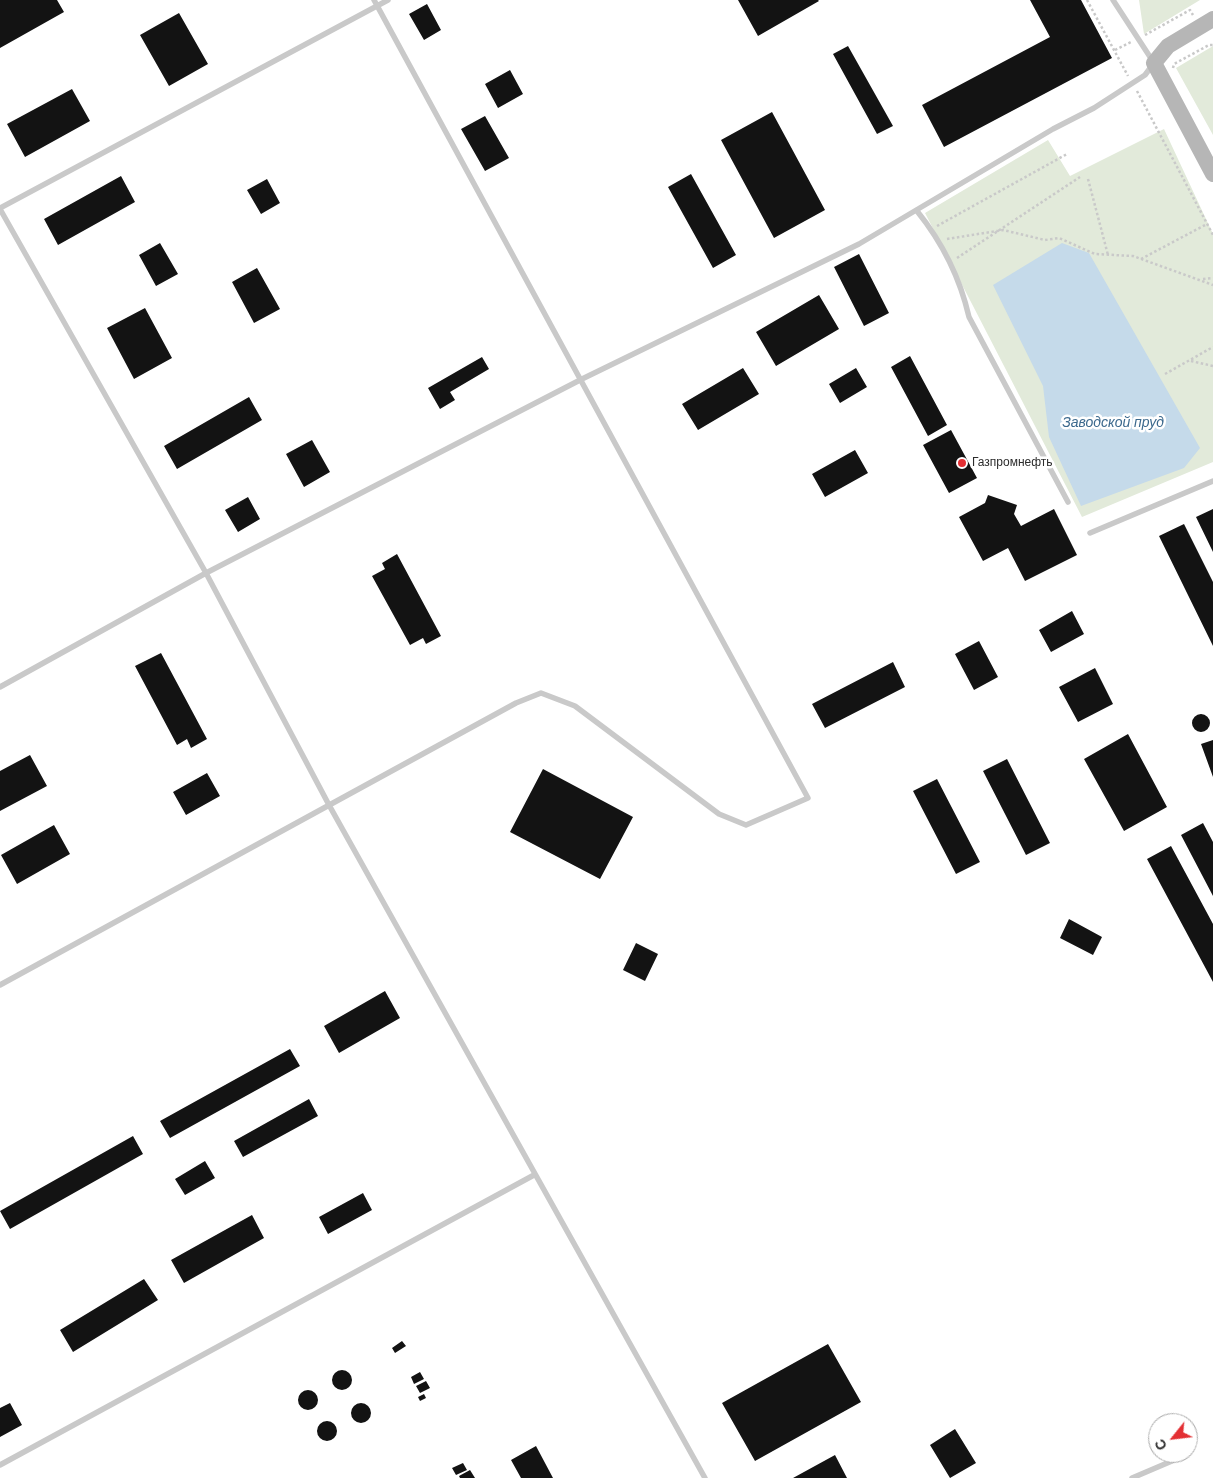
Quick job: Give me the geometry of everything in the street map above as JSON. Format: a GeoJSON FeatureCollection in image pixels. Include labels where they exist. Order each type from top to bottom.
{"type":"FeatureCollection","features":[{"type":"Feature","properties":{"kind":"main road"},"geometry":{"type":"LineString","coordinates":[[1213,19],[1168,46],[1154,62],[1213,174]]}},
{"type":"Feature","properties":{"kind":"lane"},"geometry":{"type":"LineString","coordinates":[[388,0],[376,3],[0,209],[206,573],[329,805],[705,1478]]}},
{"type":"Feature","properties":{"kind":"lane"},"geometry":{"type":"LineString","coordinates":[[0,687],[206,573],[582,379],[859,244],[1133,84],[1145,75],[1154,62],[1113,0]]}},
{"type":"Feature","properties":{"kind":"lane"},"geometry":{"type":"LineString","coordinates":[[0,985],[516,703],[540,693],[576,706],[719,814],[746,825],[808,798],[376,3]]}},
{"type":"Feature","properties":{"kind":"lane"},"geometry":{"type":"LineString","coordinates":[[917,211],[938,240],[950,263],[964,293],[969,317],[1068,502]]}},
{"type":"Feature","properties":{"kind":"lane"},"geometry":{"type":"LineString","coordinates":[[1090,533],[1213,481]]}},
{"type":"Feature","properties":{"kind":"lane"},"geometry":{"type":"LineString","coordinates":[[0,1465],[534,1175]]}},
{"type":"Feature","properties":{"kind":"lane"},"geometry":{"type":"LineString","coordinates":[[1132,1478],[1167,1463]]}},
{"type":"Feature","properties":{"kind":"path"},"geometry":{"type":"LineString","coordinates":[[1087,0],[1213,234]]}},
{"type":"Feature","properties":{"kind":"path"},"geometry":{"type":"LineString","coordinates":[[1172,71],[1174,64],[1209,45],[1213,45]]}},
{"type":"Feature","properties":{"kind":"path"},"geometry":{"type":"LineString","coordinates":[[931,229],[1067,154]]}},
{"type":"Feature","properties":{"kind":"path"},"geometry":{"type":"LineString","coordinates":[[950,263],[1003,230],[1080,177]]}},
{"type":"Feature","properties":{"kind":"path"},"geometry":{"type":"LineString","coordinates":[[1088,180],[1108,255]]}},
{"type":"Feature","properties":{"kind":"path"},"geometry":{"type":"LineString","coordinates":[[1141,259],[1207,224]]}},
{"type":"Feature","properties":{"kind":"path"},"geometry":{"type":"LineString","coordinates":[[938,240],[1003,230],[1045,240],[1059,238],[1095,254],[1141,259],[1213,285]]}},
{"type":"Feature","properties":{"kind":"path"},"geometry":{"type":"LineString","coordinates":[[1202,280],[1213,278]]}},
{"type":"Feature","properties":{"kind":"path"},"geometry":{"type":"LineString","coordinates":[[1165,374],[1213,348]]}},
{"type":"Feature","properties":{"kind":"path"},"geometry":{"type":"LineString","coordinates":[[1189,360],[1213,366]]}},
{"type":"Feature","properties":{"kind":"green space"},"geometry":{"type":"Polygon","coordinates":[[[1139,0],[1200,0],[1144,34],[1139,0]]]}},
{"type":"Feature","properties":{"kind":"green space"},"geometry":{"type":"Polygon","coordinates":[[[1213,46],[1213,135],[1176,68],[1213,46]]]}},
{"type":"Feature","properties":{"kind":"green space"},"geometry":{"type":"Polygon","coordinates":[[[1164,129],[1213,234],[1213,462],[1082,517],[925,213],[1048,140],[1070,176],[1164,129]]]}},
{"type":"Feature","properties":{"kind":"water","name":"Заводской пруд"},"geometry":{"type":"Polygon","coordinates":[[[1062,243],[1089,253],[1200,448],[1184,468],[1081,506],[1049,437],[1043,386],[993,285],[1062,243]]]}},
{"type":"Feature","properties":{"kind":"building"},"geometry":{"type":"Polygon","coordinates":[[[0,0],[57,0],[64,12],[0,48],[0,0]]]}},
{"type":"Feature","properties":{"kind":"building"},"geometry":{"type":"Polygon","coordinates":[[[738,0],[818,0],[819,1],[758,36],[738,0]]]}},
{"type":"Feature","properties":{"kind":"building"},"geometry":{"type":"Polygon","coordinates":[[[1030,0],[1081,0],[1112,58],[944,147],[922,105],[1050,37],[1030,0]]]}},
{"type":"Feature","properties":{"kind":"building"},"geometry":{"type":"Polygon","coordinates":[[[427,4],[441,30],[424,40],[409,14],[427,4]]]}},
{"type":"Feature","properties":{"kind":"building"},"geometry":{"type":"Polygon","coordinates":[[[179,13],[208,64],[169,86],[140,35],[179,13]]]}},
{"type":"Feature","properties":{"kind":"building"},"geometry":{"type":"Polygon","coordinates":[[[848,46],[893,126],[877,134],[833,54],[848,46]]]}},
{"type":"Feature","properties":{"kind":"building"},"geometry":{"type":"Polygon","coordinates":[[[510,70],[523,94],[498,108],[485,84],[510,70]]]}},
{"type":"Feature","properties":{"kind":"building"},"geometry":{"type":"Polygon","coordinates":[[[72,89],[90,121],[25,157],[7,124],[72,89]]]}},
{"type":"Feature","properties":{"kind":"building"},"geometry":{"type":"Polygon","coordinates":[[[772,112],[825,210],[774,238],[721,140],[772,112]]]}},
{"type":"Feature","properties":{"kind":"building"},"geometry":{"type":"Polygon","coordinates":[[[485,116],[509,158],[485,171],[461,129],[485,116]]]}},
{"type":"Feature","properties":{"kind":"building"},"geometry":{"type":"Polygon","coordinates":[[[691,174],[736,255],[713,268],[668,187],[691,174]]]}},
{"type":"Feature","properties":{"kind":"building"},"geometry":{"type":"Polygon","coordinates":[[[121,176],[135,202],[58,245],[44,219],[121,176]]]}},
{"type":"Feature","properties":{"kind":"building"},"geometry":{"type":"Polygon","coordinates":[[[267,179],[280,203],[261,214],[247,190],[267,179]]]}},
{"type":"Feature","properties":{"kind":"building"},"geometry":{"type":"Polygon","coordinates":[[[160,243],[178,274],[156,286],[139,255],[160,243]]]}},
{"type":"Feature","properties":{"kind":"building"},"geometry":{"type":"Polygon","coordinates":[[[859,254],[889,313],[864,326],[834,267],[859,254]]]}},
{"type":"Feature","properties":{"kind":"building"},"geometry":{"type":"Polygon","coordinates":[[[257,268],[280,309],[254,323],[232,282],[257,268]]]}},
{"type":"Feature","properties":{"kind":"building"},"geometry":{"type":"Polygon","coordinates":[[[819,295],[839,329],[776,366],[756,332],[819,295]]]}},
{"type":"Feature","properties":{"kind":"building"},"geometry":{"type":"Polygon","coordinates":[[[145,308],[172,358],[134,379],[107,328],[145,308]]]}},
{"type":"Feature","properties":{"kind":"building"},"geometry":{"type":"Polygon","coordinates":[[[910,356],[947,425],[928,436],[891,367],[910,356]]]}},
{"type":"Feature","properties":{"kind":"building"},"geometry":{"type":"Polygon","coordinates":[[[482,357],[489,369],[450,392],[455,400],[440,409],[428,388],[482,357]]]}},
{"type":"Feature","properties":{"kind":"building"},"geometry":{"type":"Polygon","coordinates":[[[743,368],[759,394],[698,430],[682,404],[743,368]]]}},
{"type":"Feature","properties":{"kind":"building"},"geometry":{"type":"Polygon","coordinates":[[[856,368],[867,387],[840,403],[829,384],[856,368]]]}},
{"type":"Feature","properties":{"kind":"building"},"geometry":{"type":"Polygon","coordinates":[[[249,397],[262,420],[177,469],[164,446],[249,397]]]}},
{"type":"Feature","properties":{"kind":"building"},"geometry":{"type":"Polygon","coordinates":[[[951,430],[977,478],[949,493],[923,445],[951,430]]]}},
{"type":"Feature","properties":{"kind":"building"},"geometry":{"type":"Polygon","coordinates":[[[312,440],[330,472],[304,487],[286,454],[312,440]]]}},
{"type":"Feature","properties":{"kind":"building"},"geometry":{"type":"Polygon","coordinates":[[[855,450],[868,473],[825,497],[812,474],[855,450]]]}},
{"type":"Feature","properties":{"kind":"building"},"geometry":{"type":"Polygon","coordinates":[[[988,495],[1017,505],[1014,514],[1021,526],[1054,509],[1077,555],[1025,581],[1008,548],[983,561],[959,517],[985,503],[988,495]]]}},
{"type":"Feature","properties":{"kind":"building"},"geometry":{"type":"Polygon","coordinates":[[[248,497],[260,519],[238,532],[225,510],[248,497]]]}},
{"type":"Feature","properties":{"kind":"building"},"geometry":{"type":"Polygon","coordinates":[[[1213,509],[1213,552],[1196,517],[1213,509]]]}},
{"type":"Feature","properties":{"kind":"building"},"geometry":{"type":"Polygon","coordinates":[[[1184,524],[1213,582],[1213,646],[1159,536],[1184,524]]]}},
{"type":"Feature","properties":{"kind":"building"},"geometry":{"type":"Polygon","coordinates":[[[397,554],[441,636],[426,644],[423,638],[410,645],[372,576],[385,569],[382,563],[397,554]]]}},
{"type":"Feature","properties":{"kind":"building"},"geometry":{"type":"Polygon","coordinates":[[[1072,611],[1084,634],[1051,652],[1039,630],[1072,611]]]}},
{"type":"Feature","properties":{"kind":"building"},"geometry":{"type":"Polygon","coordinates":[[[979,641],[998,677],[974,690],[955,654],[979,641]]]}},
{"type":"Feature","properties":{"kind":"building"},"geometry":{"type":"Polygon","coordinates":[[[161,653],[207,739],[191,748],[187,739],[177,745],[135,666],[161,653]]]}},
{"type":"Feature","properties":{"kind":"building"},"geometry":{"type":"Polygon","coordinates":[[[893,662],[905,687],[825,728],[812,704],[893,662]]]}},
{"type":"Feature","properties":{"kind":"building"},"geometry":{"type":"Polygon","coordinates":[[[1095,668],[1113,704],[1078,722],[1059,687],[1095,668]]]}},
{"type":"Feature","properties":{"kind":"building"},"geometry":{"type":"Polygon","coordinates":[[[1201,714],[1207,717],[1210,723],[1207,729],[1201,732],[1195,729],[1192,723],[1195,717],[1201,714]]]}},
{"type":"Feature","properties":{"kind":"building"},"geometry":{"type":"Polygon","coordinates":[[[1128,734],[1167,807],[1124,831],[1084,759],[1128,734]]]}},
{"type":"Feature","properties":{"kind":"building"},"geometry":{"type":"Polygon","coordinates":[[[1213,740],[1213,777],[1201,744],[1213,740]]]}},
{"type":"Feature","properties":{"kind":"building"},"geometry":{"type":"Polygon","coordinates":[[[30,755],[47,786],[0,811],[0,771],[30,755]]]}},
{"type":"Feature","properties":{"kind":"building"},"geometry":{"type":"Polygon","coordinates":[[[1007,759],[1050,843],[1026,855],[983,771],[1007,759]]]}},
{"type":"Feature","properties":{"kind":"building"},"geometry":{"type":"Polygon","coordinates":[[[543,769],[633,817],[600,879],[510,832],[543,769]]]}},
{"type":"Feature","properties":{"kind":"building"},"geometry":{"type":"Polygon","coordinates":[[[207,773],[220,796],[186,815],[173,792],[207,773]]]}},
{"type":"Feature","properties":{"kind":"building"},"geometry":{"type":"Polygon","coordinates":[[[937,779],[980,862],[956,874],[913,791],[937,779]]]}},
{"type":"Feature","properties":{"kind":"building"},"geometry":{"type":"Polygon","coordinates":[[[1203,823],[1213,842],[1213,896],[1181,835],[1203,823]]]}},
{"type":"Feature","properties":{"kind":"building"},"geometry":{"type":"Polygon","coordinates":[[[54,825],[70,854],[17,884],[1,855],[54,825]]]}},
{"type":"Feature","properties":{"kind":"building"},"geometry":{"type":"Polygon","coordinates":[[[1171,846],[1213,924],[1213,982],[1147,859],[1171,846]]]}},
{"type":"Feature","properties":{"kind":"building"},"geometry":{"type":"Polygon","coordinates":[[[1069,919],[1102,937],[1093,955],[1060,938],[1069,919]]]}},
{"type":"Feature","properties":{"kind":"building"},"geometry":{"type":"Polygon","coordinates":[[[636,943],[658,954],[645,981],[623,970],[636,943]]]}},
{"type":"Feature","properties":{"kind":"building"},"geometry":{"type":"Polygon","coordinates":[[[385,991],[400,1018],[339,1053],[324,1026],[385,991]]]}},
{"type":"Feature","properties":{"kind":"building"},"geometry":{"type":"Polygon","coordinates":[[[290,1049],[300,1066],[170,1138],[160,1121],[290,1049]]]}},
{"type":"Feature","properties":{"kind":"building"},"geometry":{"type":"Polygon","coordinates":[[[309,1099],[318,1116],[243,1157],[234,1141],[309,1099]]]}},
{"type":"Feature","properties":{"kind":"building"},"geometry":{"type":"Polygon","coordinates":[[[133,1136],[143,1154],[10,1229],[0,1211],[133,1136]]]}},
{"type":"Feature","properties":{"kind":"building"},"geometry":{"type":"Polygon","coordinates":[[[205,1161],[215,1178],[185,1195],[175,1179],[205,1161]]]}},
{"type":"Feature","properties":{"kind":"building"},"geometry":{"type":"Polygon","coordinates":[[[363,1193],[372,1210],[328,1234],[319,1217],[363,1193]]]}},
{"type":"Feature","properties":{"kind":"building"},"geometry":{"type":"Polygon","coordinates":[[[252,1215],[264,1238],[184,1283],[171,1260],[252,1215]]]}},
{"type":"Feature","properties":{"kind":"building"},"geometry":{"type":"Polygon","coordinates":[[[144,1279],[158,1300],[73,1352],[60,1330],[144,1279]]]}},
{"type":"Feature","properties":{"kind":"building"},"geometry":{"type":"Polygon","coordinates":[[[402,1341],[406,1346],[395,1353],[392,1348],[402,1341]]]}},
{"type":"Feature","properties":{"kind":"building"},"geometry":{"type":"Polygon","coordinates":[[[828,1344],[861,1402],[755,1461],[722,1403],[828,1344]]]}},
{"type":"Feature","properties":{"kind":"building"},"geometry":{"type":"Polygon","coordinates":[[[342,1370],[349,1373],[352,1380],[349,1387],[342,1390],[335,1387],[332,1380],[335,1373],[342,1370]]]}},
{"type":"Feature","properties":{"kind":"building"},"geometry":{"type":"Polygon","coordinates":[[[420,1372],[424,1379],[414,1384],[411,1377],[420,1372]]]}},
{"type":"Feature","properties":{"kind":"building"},"geometry":{"type":"Polygon","coordinates":[[[426,1381],[430,1388],[420,1393],[416,1386],[426,1381]]]}},
{"type":"Feature","properties":{"kind":"building"},"geometry":{"type":"Polygon","coordinates":[[[308,1390],[315,1393],[318,1400],[315,1407],[308,1410],[301,1407],[298,1400],[301,1393],[308,1390]]]}},
{"type":"Feature","properties":{"kind":"building"},"geometry":{"type":"Polygon","coordinates":[[[424,1394],[426,1398],[420,1401],[418,1397],[424,1394]]]}},
{"type":"Feature","properties":{"kind":"building"},"geometry":{"type":"Polygon","coordinates":[[[10,1403],[22,1425],[0,1437],[0,1408],[10,1403]]]}},
{"type":"Feature","properties":{"kind":"building"},"geometry":{"type":"Polygon","coordinates":[[[361,1403],[368,1406],[371,1413],[368,1420],[361,1423],[354,1420],[351,1413],[354,1406],[361,1403]]]}},
{"type":"Feature","properties":{"kind":"building"},"geometry":{"type":"Polygon","coordinates":[[[327,1421],[334,1424],[337,1431],[334,1438],[327,1441],[320,1438],[317,1431],[320,1424],[327,1421]]]}},
{"type":"Feature","properties":{"kind":"building"},"geometry":{"type":"Polygon","coordinates":[[[955,1429],[976,1463],[950,1478],[930,1445],[955,1429]]]}},
{"type":"Feature","properties":{"kind":"building"},"geometry":{"type":"Polygon","coordinates":[[[536,1446],[553,1478],[521,1478],[511,1460],[536,1446]]]}},
{"type":"Feature","properties":{"kind":"building"},"geometry":{"type":"Polygon","coordinates":[[[835,1455],[847,1478],[793,1478],[835,1455]]]}},
{"type":"Feature","properties":{"kind":"building"},"geometry":{"type":"Polygon","coordinates":[[[463,1463],[467,1470],[456,1475],[452,1468],[463,1463]]]}},
{"type":"Feature","properties":{"kind":"building"},"geometry":{"type":"Polygon","coordinates":[[[470,1470],[475,1478],[460,1478],[459,1476],[470,1470]]]}},
{"type":"Feature","properties":{"kind":"place","name":"Газпромнефть"},"geometry":{"type":"Point","coordinates":[962,463]}}]}
